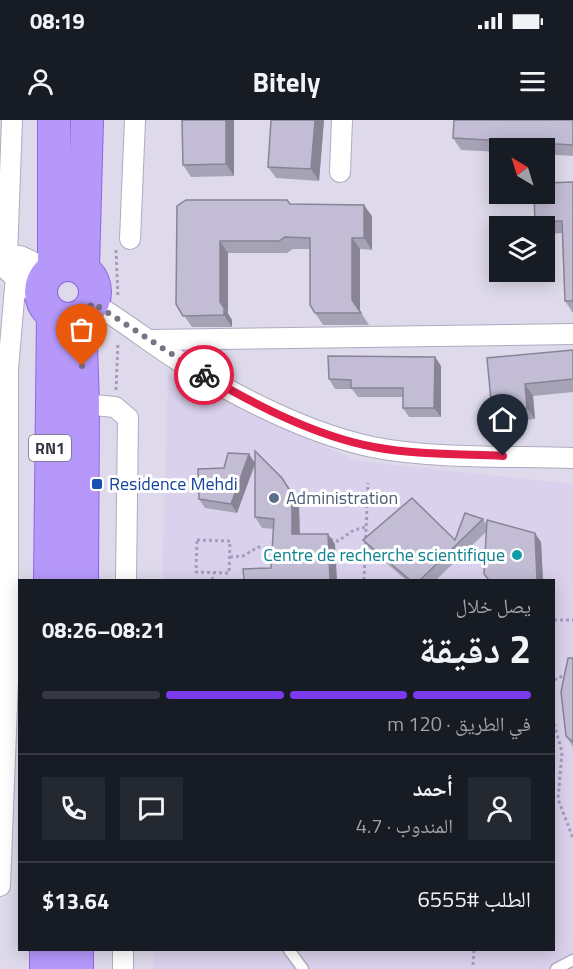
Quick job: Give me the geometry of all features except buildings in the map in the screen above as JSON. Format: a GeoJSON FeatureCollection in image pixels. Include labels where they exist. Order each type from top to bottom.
{"type":"FeatureCollection","features":[{"type":"Feature","properties":{"kind":"main road","name":"RN1"},"geometry":{"type":"LineString","coordinates":[[54,120],[83,404],[82,579]]}},
{"type":"Feature","properties":{"kind":"main road","name":"RN1"},"geometry":{"type":"LineString","coordinates":[[50,579],[87,120]]}},
{"type":"Feature","properties":{"kind":"main road"},"geometry":{"type":"LineString","coordinates":[[46,951],[46,969]]}},
{"type":"Feature","properties":{"kind":"main road"},"geometry":{"type":"LineString","coordinates":[[77,951],[77,969]]}},
{"type":"Feature","properties":{"kind":"street"},"geometry":{"type":"LineString","coordinates":[[0,886],[1,832],[14,682],[4,624],[4,369],[12,120]]}},
{"type":"Feature","properties":{"kind":"street"},"geometry":{"type":"LineString","coordinates":[[123,241],[135,120]]}},
{"type":"Feature","properties":{"kind":"street"},"geometry":{"type":"LineString","coordinates":[[340,172],[342,120]]}},
{"type":"Feature","properties":{"kind":"street"},"geometry":{"type":"LineString","coordinates":[[6,262],[20,258],[72,295],[237,394],[345,440],[412,452],[573,458]]}},
{"type":"Feature","properties":{"kind":"street"},"geometry":{"type":"LineString","coordinates":[[149,340],[403,338],[573,333]]}},
{"type":"Feature","properties":{"kind":"street"},"geometry":{"type":"LineString","coordinates":[[83,404],[115,407],[128,418],[126,579]]}},
{"type":"Feature","properties":{"kind":"street"},"geometry":{"type":"LineString","coordinates":[[123,951],[123,969]]}},
{"type":"Feature","properties":{"kind":"lane"},"geometry":{"type":"LineString","coordinates":[[290,951],[303,969]]}},
{"type":"Feature","properties":{"kind":"lane"},"geometry":{"type":"LineString","coordinates":[[556,969],[573,960]]}},
{"type":"Feature","properties":{"kind":"path"},"geometry":{"type":"LineString","coordinates":[[115,407],[72,295],[123,241]]}},
{"type":"Feature","properties":{"kind":"path"},"geometry":{"type":"LineString","coordinates":[[364,579],[368,483]]}},
{"type":"Feature","properties":{"kind":"path"},"geometry":{"type":"LineString","coordinates":[[321,538],[338,541],[354,530],[366,527]]}},
{"type":"Feature","properties":{"kind":"path"},"geometry":{"type":"LineString","coordinates":[[197,540],[230,541],[230,557],[229,573],[196,572],[197,540]]}},
{"type":"Feature","properties":{"kind":"path"},"geometry":{"type":"LineString","coordinates":[[270,549],[277,540]]}},
{"type":"Feature","properties":{"kind":"path"},"geometry":{"type":"LineString","coordinates":[[230,557],[243,556],[258,546],[270,549],[277,560]]}},
{"type":"Feature","properties":{"kind":"path"},"geometry":{"type":"LineString","coordinates":[[212,579],[214,573]]}},
{"type":"Feature","properties":{"kind":"path"},"geometry":{"type":"LineString","coordinates":[[555,620],[573,620]]}},
{"type":"Feature","properties":{"kind":"path"},"geometry":{"type":"LineString","coordinates":[[555,680],[573,671]]}},
{"type":"Feature","properties":{"kind":"path"},"geometry":{"type":"LineString","coordinates":[[555,728],[562,752],[558,799],[573,838]]}},
{"type":"Feature","properties":{"kind":"path"},"geometry":{"type":"LineString","coordinates":[[473,965],[474,951]]}},
{"type":"Feature","properties":{"kind":"shaded area"},"geometry":{"type":"Polygon","coordinates":[[[0,120],[573,120],[573,969],[0,969],[0,120]]]}},
{"type":"Feature","properties":{"kind":"shaded area"},"geometry":{"type":"Polygon","coordinates":[[[168,374],[356,461],[573,484],[573,969],[153,969],[153,951],[555,951],[555,579],[162,579],[168,374]]]}},
{"type":"Feature","properties":{"kind":"way so far"},"geometry":{"type":"LineString","coordinates":[[82,366],[80,317],[90,309],[93,303],[119,318],[183,364],[204,375]]}},
{"type":"Feature","properties":{"kind":"place","name":"Residence Mehdi"},"geometry":{"type":"Point","coordinates":[97,484]}},
{"type":"Feature","properties":{"kind":"place","name":"Administration"},"geometry":{"type":"Point","coordinates":[274,498]}},
{"type":"Feature","properties":{"kind":"place","name":"Centre de recherche scientifique"},"geometry":{"type":"Point","coordinates":[517,555]}},
{"type":"Feature","properties":{"kind":"route"},"geometry":{"type":"LineString","coordinates":[[204,375],[237,394],[345,440],[412,452],[503,456]]}}]}
